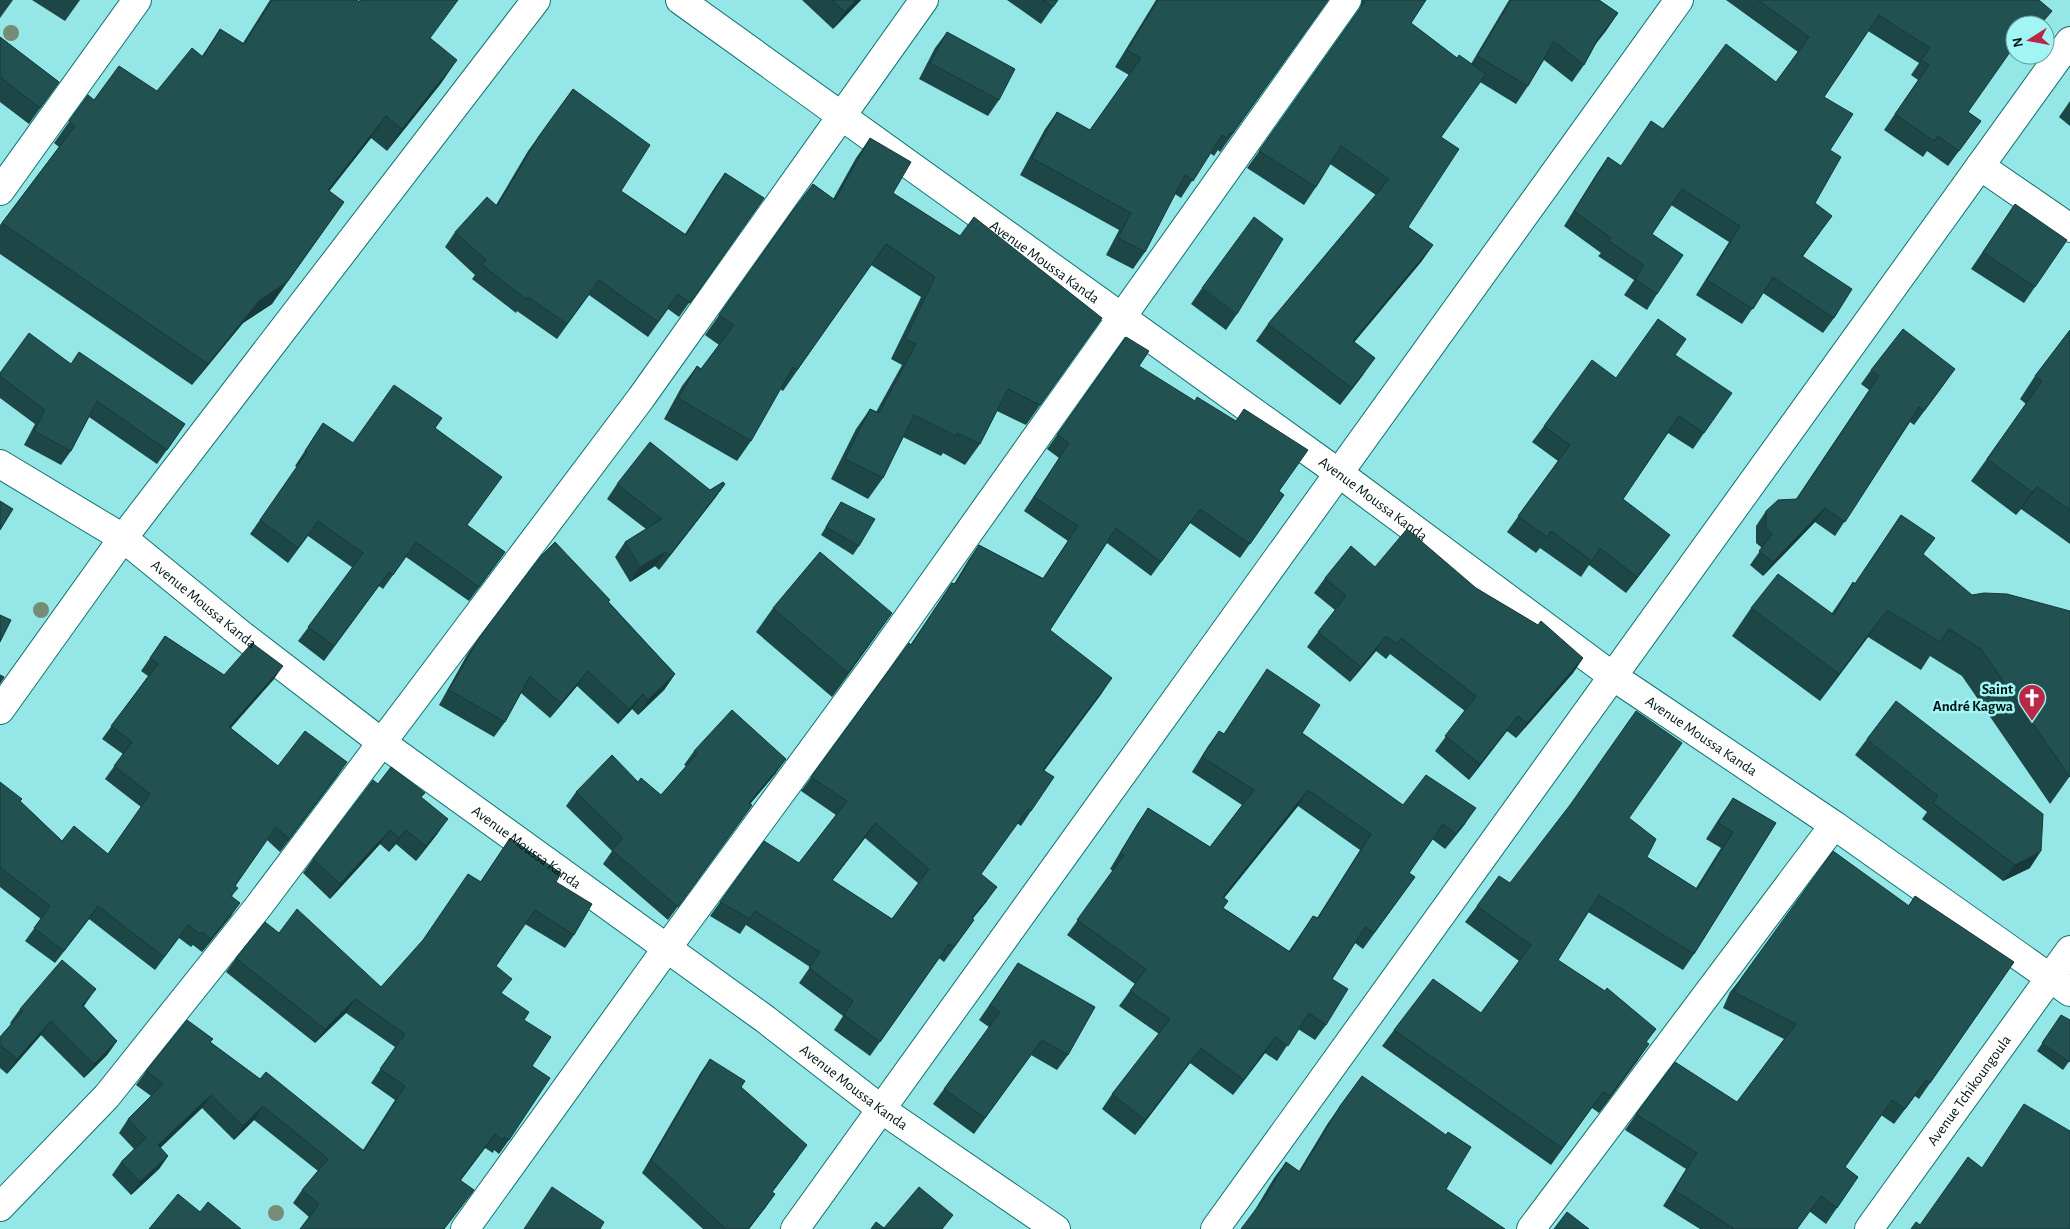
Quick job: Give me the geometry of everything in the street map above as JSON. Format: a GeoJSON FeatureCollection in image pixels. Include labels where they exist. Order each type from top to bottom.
{"type":"FeatureCollection","features":[{"type":"Feature","properties":{"kind":"street"},"geometry":{"type":"LineString","coordinates":[[0,191],[137,0]]}},
{"type":"Feature","properties":{"kind":"street"},"geometry":{"type":"LineString","coordinates":[[0,710],[124,538],[536,0]]}},
{"type":"Feature","properties":{"kind":"street","name":"Avenue Moussa Kanda"},"geometry":{"type":"LineString","coordinates":[[680,0],[1120,318],[1340,474],[1611,676],[1834,825],[2060,985]]}},
{"type":"Feature","properties":{"kind":"street"},"geometry":{"type":"LineString","coordinates":[[0,1206],[107,1096],[258,907],[641,398],[924,0]]}},
{"type":"Feature","properties":{"kind":"street"},"geometry":{"type":"LineString","coordinates":[[465,1229],[667,948],[876,663],[1347,0]]}},
{"type":"Feature","properties":{"kind":"street"},"geometry":{"type":"LineString","coordinates":[[795,1229],[1340,474],[1679,0]]}},
{"type":"Feature","properties":{"kind":"street"},"geometry":{"type":"LineString","coordinates":[[1215,1229],[1611,676],[2070,41]]}},
{"type":"Feature","properties":{"kind":"street"},"geometry":{"type":"LineString","coordinates":[[1980,166],[2070,228]]}},
{"type":"Feature","properties":{"kind":"street","name":"Avenue Moussa Kanda"},"geometry":{"type":"LineString","coordinates":[[0,464],[124,538],[243,636],[381,742],[667,948],[881,1109],[1056,1229]]}},
{"type":"Feature","properties":{"kind":"street"},"geometry":{"type":"LineString","coordinates":[[1531,1229],[1834,825]]}},
{"type":"Feature","properties":{"kind":"street","name":"Avenue Tchikoungoula"},"geometry":{"type":"LineString","coordinates":[[1869,1229],[2060,985],[2070,950]]}},
{"type":"Feature","properties":{"kind":"building"},"geometry":{"type":"Polygon","coordinates":[[[272,0],[357,0],[359,2],[360,0],[458,0],[430,38],[457,60],[402,129],[386,116],[328,190],[344,202],[287,282],[259,301],[208,364],[2,223],[75,126],[69,121],[88,95],[94,100],[119,66],[157,91],[192,48],[203,57],[220,29],[244,44],[272,0]]]}},
{"type":"Feature","properties":{"kind":"building"},"geometry":{"type":"Polygon","coordinates":[[[832,0],[856,0],[845,12],[832,0]]]}},
{"type":"Feature","properties":{"kind":"building"},"geometry":{"type":"Polygon","coordinates":[[[1043,0],[1058,0],[1053,7],[1043,0]]]}},
{"type":"Feature","properties":{"kind":"building"},"geometry":{"type":"Polygon","coordinates":[[[1158,0],[1328,0],[1232,134],[1230,133],[1227,138],[1222,135],[1193,181],[1185,175],[1145,252],[1118,238],[1131,213],[1032,158],[1057,112],[1090,130],[1141,58],[1127,50],[1158,0]]]}},
{"type":"Feature","properties":{"kind":"building"},"geometry":{"type":"Polygon","coordinates":[[[1366,0],[1426,0],[1411,23],[1457,58],[1459,55],[1486,74],[1441,137],[1459,149],[1408,227],[1433,245],[1353,341],[1375,358],[1352,388],[1268,324],[1389,179],[1341,146],[1316,187],[1259,151],[1366,0]]]}},
{"type":"Feature","properties":{"kind":"building"},"geometry":{"type":"Polygon","coordinates":[[[1511,0],[1599,0],[1618,13],[1598,39],[1584,65],[1554,41],[1528,86],[1477,56],[1511,0]]]}},
{"type":"Feature","properties":{"kind":"building"},"geometry":{"type":"Polygon","coordinates":[[[1758,0],[2039,0],[2052,11],[2049,15],[2005,15],[2005,59],[1968,112],[1981,121],[1959,151],[1938,136],[1934,141],[1895,114],[1929,65],[1921,60],[1930,48],[1879,15],[1824,97],[1853,114],[1830,150],[1841,157],[1815,203],[1832,216],[1802,256],[1852,289],[1834,318],[1773,277],[1753,309],[1707,280],[1740,226],[1682,189],[1652,234],[1683,255],[1657,294],[1635,279],[1644,265],[1609,241],[1611,238],[1574,211],[1608,157],[1621,166],[1651,121],[1663,129],[1726,44],[1776,82],[1809,37],[1758,0]]]}},
{"type":"Feature","properties":{"kind":"building"},"geometry":{"type":"Polygon","coordinates":[[[947,32],[1015,69],[999,100],[930,63],[947,32]]]}},
{"type":"Feature","properties":{"kind":"building"},"geometry":{"type":"Polygon","coordinates":[[[0,37],[59,82],[40,108],[0,77],[0,37]]]}},
{"type":"Feature","properties":{"kind":"building"},"geometry":{"type":"Polygon","coordinates":[[[573,89],[650,145],[621,191],[686,235],[725,173],[764,198],[690,303],[678,294],[658,322],[599,280],[567,324],[528,297],[526,299],[482,265],[486,260],[455,232],[487,197],[497,206],[539,136],[573,89]]]}},
{"type":"Feature","properties":{"kind":"building"},"geometry":{"type":"Polygon","coordinates":[[[870,138],[911,162],[893,193],[960,236],[974,217],[1102,318],[1040,405],[1008,389],[980,444],[957,433],[956,436],[914,415],[883,478],[845,459],[870,409],[879,413],[916,344],[905,339],[935,277],[886,244],[797,370],[793,367],[751,441],[678,398],[697,366],[701,369],[734,325],[719,315],[794,209],[813,184],[835,200],[870,138]]]}},
{"type":"Feature","properties":{"kind":"building"},"geometry":{"type":"Polygon","coordinates":[[[2015,204],[2067,240],[2035,287],[1983,252],[2015,204]]]}},
{"type":"Feature","properties":{"kind":"building"},"geometry":{"type":"Polygon","coordinates":[[[1254,217],[1283,239],[1237,314],[1202,288],[1254,217]]]}},
{"type":"Feature","properties":{"kind":"building"},"geometry":{"type":"Polygon","coordinates":[[[1658,319],[1686,339],[1675,355],[1732,393],[1704,433],[1679,416],[1623,499],[1670,535],[1637,577],[1600,548],[1592,561],[1551,531],[1547,537],[1518,516],[1570,445],[1544,426],[1592,360],[1616,378],[1658,319]]]}},
{"type":"Feature","properties":{"kind":"building"},"geometry":{"type":"Polygon","coordinates":[[[1903,329],[1955,369],[1924,411],[1919,407],[1845,522],[1825,508],[1773,562],[1759,551],[1772,534],[1766,528],[1766,511],[1778,500],[1797,499],[1879,376],[1871,370],[1903,329]]]}},
{"type":"Feature","properties":{"kind":"building"},"geometry":{"type":"Polygon","coordinates":[[[2070,330],[2070,510],[2037,487],[2032,492],[1987,459],[2042,381],[2035,376],[2070,330]]]}},
{"type":"Feature","properties":{"kind":"building"},"geometry":{"type":"Polygon","coordinates":[[[29,333],[71,364],[79,352],[185,424],[167,450],[97,401],[71,451],[34,431],[45,410],[0,376],[0,373],[29,333]]]}},
{"type":"Feature","properties":{"kind":"building"},"geometry":{"type":"Polygon","coordinates":[[[1126,337],[1149,351],[1139,366],[1195,401],[1197,397],[1236,421],[1244,409],[1308,450],[1279,491],[1284,495],[1250,544],[1200,509],[1161,562],[1116,528],[1050,630],[1112,678],[1043,770],[1054,777],[1031,811],[1028,809],[981,874],[997,887],[972,918],[974,920],[954,947],[949,944],[880,1042],[844,1015],[853,1001],[809,968],[820,952],[755,911],[750,919],[720,902],[764,841],[799,863],[847,801],[811,777],[909,643],[911,645],[952,583],[955,584],[979,545],[1043,579],[1078,526],[1034,497],[1069,443],[1057,435],[1126,337]],[[875,823],[832,880],[892,919],[929,869],[875,823]]]}},
{"type":"Feature","properties":{"kind":"building"},"geometry":{"type":"Polygon","coordinates":[[[394,385],[442,418],[435,428],[502,477],[467,525],[505,552],[479,587],[416,542],[393,575],[389,572],[334,646],[308,627],[363,553],[318,521],[298,548],[260,520],[307,452],[305,451],[323,423],[353,443],[394,385]]]}},
{"type":"Feature","properties":{"kind":"building"},"geometry":{"type":"Polygon","coordinates":[[[650,442],[710,490],[723,482],[725,484],[670,555],[665,552],[640,567],[625,542],[662,519],[617,484],[650,442]]]}},
{"type":"Feature","properties":{"kind":"building"},"geometry":{"type":"Polygon","coordinates":[[[0,501],[13,509],[0,530],[0,501]]]}},
{"type":"Feature","properties":{"kind":"building"},"geometry":{"type":"Polygon","coordinates":[[[841,502],[875,519],[859,546],[826,527],[841,502]]]}},
{"type":"Feature","properties":{"kind":"building"},"geometry":{"type":"Polygon","coordinates":[[[1901,515],[1935,538],[1923,554],[1972,595],[1984,593],[2007,594],[2070,611],[2070,777],[1981,649],[1949,629],[1940,642],[1887,610],[1839,674],[1751,608],[1778,574],[1834,615],[1853,582],[1855,584],[1901,515]]]}},
{"type":"Feature","properties":{"kind":"building"},"geometry":{"type":"Polygon","coordinates":[[[1407,529],[1476,588],[1538,625],[1541,621],[1583,658],[1527,723],[1518,716],[1480,764],[1445,736],[1476,696],[1401,638],[1397,644],[1386,636],[1361,667],[1318,632],[1346,596],[1325,578],[1351,546],[1375,567],[1407,529]]]}},
{"type":"Feature","properties":{"kind":"building"},"geometry":{"type":"Polygon","coordinates":[[[555,542],[610,600],[608,602],[675,674],[648,700],[643,694],[629,709],[588,671],[561,703],[530,676],[505,722],[449,690],[479,638],[541,556],[555,542]]]}},
{"type":"Feature","properties":{"kind":"building"},"geometry":{"type":"Polygon","coordinates":[[[820,552],[892,613],[848,673],[773,608],[820,552]]]}},
{"type":"Feature","properties":{"kind":"building"},"geometry":{"type":"Polygon","coordinates":[[[0,615],[11,620],[0,642],[0,615]]]}},
{"type":"Feature","properties":{"kind":"building"},"geometry":{"type":"Polygon","coordinates":[[[165,636],[224,675],[252,643],[283,666],[229,727],[278,766],[305,731],[347,762],[289,839],[276,827],[235,886],[238,888],[231,896],[240,903],[211,939],[188,925],[164,957],[98,906],[64,951],[34,928],[50,906],[0,867],[0,782],[22,799],[20,801],[62,841],[74,826],[108,854],[150,794],[114,766],[132,742],[111,726],[158,664],[150,658],[165,636]]]}},
{"type":"Feature","properties":{"kind":"building"},"geometry":{"type":"Polygon","coordinates":[[[1267,669],[1320,705],[1302,733],[1403,805],[1426,775],[1476,808],[1456,834],[1443,824],[1409,873],[1415,877],[1374,933],[1365,927],[1332,979],[1348,989],[1326,1025],[1309,1013],[1288,1046],[1275,1037],[1244,1080],[1201,1048],[1145,1120],[1112,1094],[1170,1019],[1130,991],[1146,969],[1077,920],[1124,855],[1120,853],[1148,808],[1210,847],[1254,790],[1202,757],[1219,731],[1224,734],[1267,669]],[[1308,790],[1223,897],[1228,901],[1223,908],[1290,952],[1313,916],[1318,918],[1371,834],[1308,790]]]}},
{"type":"Feature","properties":{"kind":"building"},"geometry":{"type":"Polygon","coordinates":[[[0,675],[4,677],[0,683],[0,675]]]}},
{"type":"Feature","properties":{"kind":"building"},"geometry":{"type":"Polygon","coordinates":[[[1896,701],[2043,814],[2041,851],[2015,865],[1933,803],[1938,796],[1867,739],[1896,701]]]}},
{"type":"Feature","properties":{"kind":"building"},"geometry":{"type":"Polygon","coordinates":[[[732,710],[786,759],[749,803],[752,805],[678,907],[612,850],[623,838],[576,792],[612,755],[638,782],[641,778],[661,795],[697,754],[694,751],[732,710]]]}},
{"type":"Feature","properties":{"kind":"building"},"geometry":{"type":"Polygon","coordinates":[[[1636,711],[1682,743],[1629,818],[1656,839],[1647,857],[1697,889],[1733,832],[1718,823],[1733,798],[1776,823],[1694,954],[1599,895],[1558,960],[1605,991],[1607,988],[1656,1029],[1646,1042],[1649,1044],[1610,1096],[1603,1092],[1562,1148],[1394,1030],[1433,979],[1481,1013],[1531,945],[1477,906],[1499,876],[1510,883],[1570,805],[1636,711]]]}},
{"type":"Feature","properties":{"kind":"building"},"geometry":{"type":"Polygon","coordinates":[[[391,767],[425,793],[421,797],[448,819],[426,846],[406,830],[399,838],[390,830],[340,884],[313,859],[373,780],[378,784],[391,767]]]}},
{"type":"Feature","properties":{"kind":"building"},"geometry":{"type":"Polygon","coordinates":[[[510,838],[561,873],[556,882],[592,904],[574,935],[535,910],[496,966],[512,979],[501,993],[529,1012],[524,1020],[551,1037],[532,1066],[550,1078],[509,1140],[504,1137],[502,1140],[495,1134],[460,1180],[474,1190],[444,1229],[300,1229],[319,1204],[302,1190],[328,1159],[263,1106],[243,1126],[211,1095],[158,1145],[168,1156],[140,1182],[121,1162],[146,1138],[128,1119],[163,1084],[146,1071],[187,1020],[213,1039],[210,1042],[260,1079],[266,1072],[364,1151],[405,1086],[380,1069],[405,1034],[355,999],[325,1029],[236,958],[265,922],[279,933],[297,909],[381,987],[423,940],[468,874],[481,882],[510,838]]]}},
{"type":"Feature","properties":{"kind":"building"},"geometry":{"type":"Polygon","coordinates":[[[1833,851],[1909,906],[1915,896],[2014,962],[1930,1083],[1926,1080],[1905,1109],[1892,1100],[1845,1167],[1858,1177],[1837,1208],[1821,1196],[1797,1229],[1732,1229],[1674,1190],[1697,1153],[1636,1114],[1675,1062],[1737,1102],[1796,1024],[1734,992],[1742,977],[1833,851]]]}},
{"type":"Feature","properties":{"kind":"building"},"geometry":{"type":"Polygon","coordinates":[[[62,960],[96,989],[82,1005],[117,1041],[94,1064],[51,1021],[17,1059],[0,1045],[0,1037],[23,1011],[20,1009],[62,960]]]}},
{"type":"Feature","properties":{"kind":"building"},"geometry":{"type":"Polygon","coordinates":[[[1018,963],[1095,1007],[1068,1055],[1042,1040],[985,1118],[944,1089],[1000,1012],[990,1005],[1018,963]]]}},
{"type":"Feature","properties":{"kind":"building"},"geometry":{"type":"Polygon","coordinates":[[[2061,1015],[2070,1020],[2069,1062],[2042,1043],[2061,1015]]]}},
{"type":"Feature","properties":{"kind":"building"},"geometry":{"type":"Polygon","coordinates":[[[710,1059],[745,1081],[741,1087],[807,1145],[772,1192],[775,1194],[748,1229],[726,1229],[651,1160],[710,1059]]]}},
{"type":"Feature","properties":{"kind":"building"},"geometry":{"type":"Polygon","coordinates":[[[1362,1076],[1446,1135],[1448,1132],[1471,1147],[1446,1189],[1505,1229],[1241,1229],[1265,1197],[1286,1162],[1300,1172],[1340,1106],[1362,1076]]]}},
{"type":"Feature","properties":{"kind":"building"},"geometry":{"type":"Polygon","coordinates":[[[2024,1104],[2070,1131],[2070,1229],[1911,1229],[1916,1222],[1920,1225],[1968,1157],[1982,1168],[2024,1104]]]}},
{"type":"Feature","properties":{"kind":"building"},"geometry":{"type":"Polygon","coordinates":[[[552,1187],[604,1222],[600,1229],[524,1229],[552,1187]]]}},
{"type":"Feature","properties":{"kind":"building"},"geometry":{"type":"Polygon","coordinates":[[[919,1187],[953,1215],[942,1229],[871,1229],[876,1222],[884,1228],[919,1187]]]}},
{"type":"Feature","properties":{"kind":"building"},"geometry":{"type":"Polygon","coordinates":[[[178,1194],[200,1212],[208,1202],[241,1229],[149,1229],[178,1194]]]}},
{"type":"Feature","properties":{"kind":"building"},"geometry":{"type":"Polygon","coordinates":[[[1567,1212],[1589,1229],[1554,1229],[1567,1212]]]}},
{"type":"Feature","properties":{"kind":"place","name":"Saint André Kagwa"},"geometry":{"type":"Point","coordinates":[2032,722]}}]}
